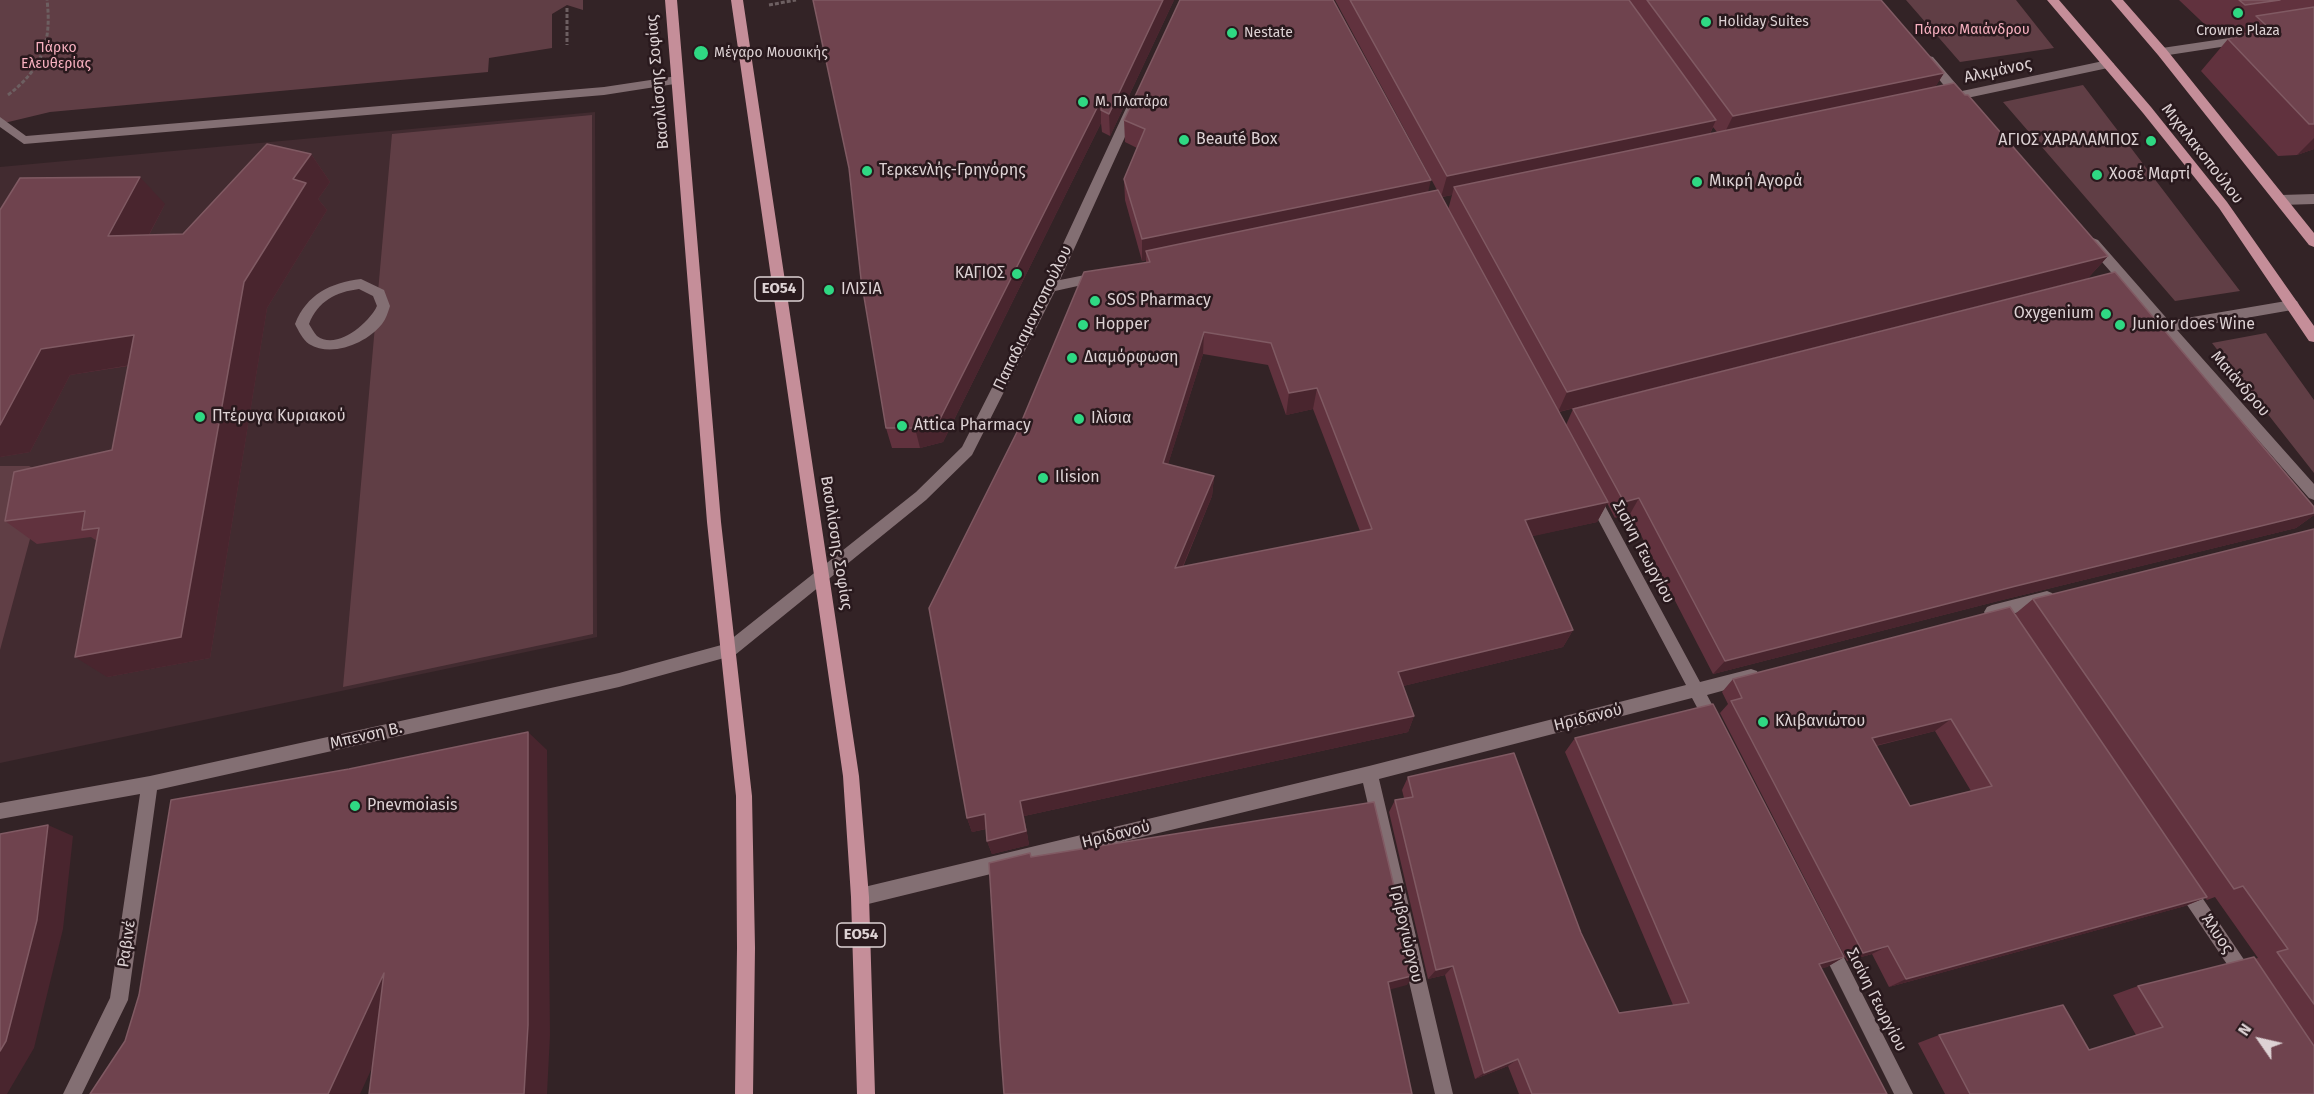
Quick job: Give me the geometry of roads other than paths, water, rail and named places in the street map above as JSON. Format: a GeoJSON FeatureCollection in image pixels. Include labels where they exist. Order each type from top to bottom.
{"type":"FeatureCollection","features":[{"type":"Feature","properties":{"kind":"main road","name":"Βασιλίσσης Σοφίας"},"geometry":{"type":"LineString","coordinates":[[671,0],[714,522],[744,796],[746,948],[744,1094]]}},
{"type":"Feature","properties":{"kind":"main road","name":"Βασιλίσσης Σοφίας"},"geometry":{"type":"LineString","coordinates":[[737,0],[851,776],[860,897],[866,1094]]}},
{"type":"Feature","properties":{"kind":"main road","name":"Μιχαλακοπούλου"},"geometry":{"type":"LineString","coordinates":[[2053,0],[2223,205],[2314,337]]}},
{"type":"Feature","properties":{"kind":"main road","name":"Μιχαλακοπούλου"},"geometry":{"type":"LineString","coordinates":[[2117,0],[2162,52],[2314,242]]}},
{"type":"Feature","properties":{"kind":"street"},"geometry":{"type":"LineString","coordinates":[[2162,52],[2250,38]]}},
{"type":"Feature","properties":{"kind":"street"},"geometry":{"type":"LineString","coordinates":[[1923,52],[1975,113]]}},
{"type":"Feature","properties":{"kind":"street","name":"Αλκμάνος"},"geometry":{"type":"LineString","coordinates":[[1936,101],[2108,64]]}},
{"type":"Feature","properties":{"kind":"street"},"geometry":{"type":"LineString","coordinates":[[0,121],[24,140],[596,92],[677,80]]}},
{"type":"Feature","properties":{"kind":"street","name":"Παπαδιαμαντοπούλου"},"geometry":{"type":"LineString","coordinates":[[729,650],[921,496],[967,451],[1050,287],[1137,96]]}},
{"type":"Feature","properties":{"kind":"street"},"geometry":{"type":"LineString","coordinates":[[2281,200],[2314,199]]}},
{"type":"Feature","properties":{"kind":"street","name":"Μαιάνδρου"},"geometry":{"type":"LineString","coordinates":[[2085,233],[2118,277],[2168,326],[2314,494]]}},
{"type":"Feature","properties":{"kind":"street"},"geometry":{"type":"LineString","coordinates":[[1050,287],[1118,273]]}},
{"type":"Feature","properties":{"kind":"street"},"geometry":{"type":"LineString","coordinates":[[349,285],[372,287],[380,293],[384,300],[384,309],[372,328],[361,336],[336,344],[322,343],[305,333],[302,324],[305,313],[322,295],[349,285]]}},
{"type":"Feature","properties":{"kind":"street"},"geometry":{"type":"LineString","coordinates":[[2168,326],[2292,305]]}},
{"type":"Feature","properties":{"kind":"street","name":"Σισίνη Γεωργίου"},"geometry":{"type":"LineString","coordinates":[[1586,484],[1719,733]]}},
{"type":"Feature","properties":{"kind":"street"},"geometry":{"type":"LineString","coordinates":[[1976,616],[2066,594]]}},
{"type":"Feature","properties":{"kind":"street"},"geometry":{"type":"LineString","coordinates":[[1999,610],[2012,630]]}},
{"type":"Feature","properties":{"kind":"street","name":"Μπενση Β."},"geometry":{"type":"LineString","coordinates":[[0,811],[150,784],[619,680],[729,650]]}},
{"type":"Feature","properties":{"kind":"street","name":"Ηριδανού"},"geometry":{"type":"LineString","coordinates":[[860,897],[1369,774],[1767,672]]}},
{"type":"Feature","properties":{"kind":"street","name":"Γριβογιώργου"},"geometry":{"type":"LineString","coordinates":[[1369,774],[1444,1094]]}},
{"type":"Feature","properties":{"kind":"street","name":"Ραβινέ"},"geometry":{"type":"LineString","coordinates":[[72,1094],[119,1000],[150,784]]}},
{"type":"Feature","properties":{"kind":"street","name":"Άλυος"},"geometry":{"type":"LineString","coordinates":[[2176,874],[2255,991]]}},
{"type":"Feature","properties":{"kind":"street","name":"Σισίνη Γεωργίου"},"geometry":{"type":"LineString","coordinates":[[1822,934],[1904,1094]]}},
{"type":"Feature","properties":{"kind":"place","name":"Crowne Plaza"},"geometry":{"type":"Point","coordinates":[2238,13]}},
{"type":"Feature","properties":{"kind":"place","name":"Holiday Suites"},"geometry":{"type":"Point","coordinates":[1706,22]}},
{"type":"Feature","properties":{"kind":"place","name":"Nestate"},"geometry":{"type":"Point","coordinates":[1232,33]}},
{"type":"Feature","properties":{"kind":"place","name":"Μέγαρο Μουσικής"},"geometry":{"type":"Point","coordinates":[701,53]}},
{"type":"Feature","properties":{"kind":"place","name":"Μ. Πλατάρα"},"geometry":{"type":"Point","coordinates":[1083,102]}},
{"type":"Feature","properties":{"kind":"place","name":"Beauté Box"},"geometry":{"type":"Point","coordinates":[1184,140]}},
{"type":"Feature","properties":{"kind":"place","name":"ΑΓΙΟΣ ΧΑΡΑΛΑΜΠΟΣ"},"geometry":{"type":"Point","coordinates":[2151,141]}},
{"type":"Feature","properties":{"kind":"place","name":"Τερκενλής-Γρηγόρης"},"geometry":{"type":"Point","coordinates":[867,171]}},
{"type":"Feature","properties":{"kind":"place","name":"Χοσέ Μαρτί"},"geometry":{"type":"Point","coordinates":[2097,175]}},
{"type":"Feature","properties":{"kind":"place","name":"Μικρή Αγορά"},"geometry":{"type":"Point","coordinates":[1697,182]}},
{"type":"Feature","properties":{"kind":"place","name":"ΚΑΓΙΟΣ"},"geometry":{"type":"Point","coordinates":[1017,274]}},
{"type":"Feature","properties":{"kind":"place","name":"ΙΛΙΣΙΑ"},"geometry":{"type":"Point","coordinates":[829,290]}},
{"type":"Feature","properties":{"kind":"place","name":"SOS Pharmacy"},"geometry":{"type":"Point","coordinates":[1095,301]}},
{"type":"Feature","properties":{"kind":"place","name":"Oxygenium"},"geometry":{"type":"Point","coordinates":[2106,314]}},
{"type":"Feature","properties":{"kind":"place","name":"Hopper"},"geometry":{"type":"Point","coordinates":[1083,325]}},
{"type":"Feature","properties":{"kind":"place","name":"Junior does Wine"},"geometry":{"type":"Point","coordinates":[2120,325]}},
{"type":"Feature","properties":{"kind":"place","name":"Διαμόρφωση"},"geometry":{"type":"Point","coordinates":[1072,358]}},
{"type":"Feature","properties":{"kind":"place","name":"Πτέρυγα Κυριακού"},"geometry":{"type":"Point","coordinates":[200,417]}},
{"type":"Feature","properties":{"kind":"place","name":"Ιλίσια"},"geometry":{"type":"Point","coordinates":[1079,419]}},
{"type":"Feature","properties":{"kind":"place","name":"Attica Pharmacy"},"geometry":{"type":"Point","coordinates":[902,426]}},
{"type":"Feature","properties":{"kind":"place","name":"Ilision"},"geometry":{"type":"Point","coordinates":[1043,478]}},
{"type":"Feature","properties":{"kind":"place","name":"Κλιβανιώτου"},"geometry":{"type":"Point","coordinates":[1763,722]}},
{"type":"Feature","properties":{"kind":"place","name":"Pnevmoiasis"},"geometry":{"type":"Point","coordinates":[355,806]}},
{"type":"Feature","properties":{"kind":"park label","name":"Πάρκο Μαιάνδρου"},"geometry":{"type":"Point","coordinates":[1972,30]}},
{"type":"Feature","properties":{"kind":"park label","name":"Πάρκο Ελευθερίας"},"geometry":{"type":"Point","coordinates":[56,56]}}]}
